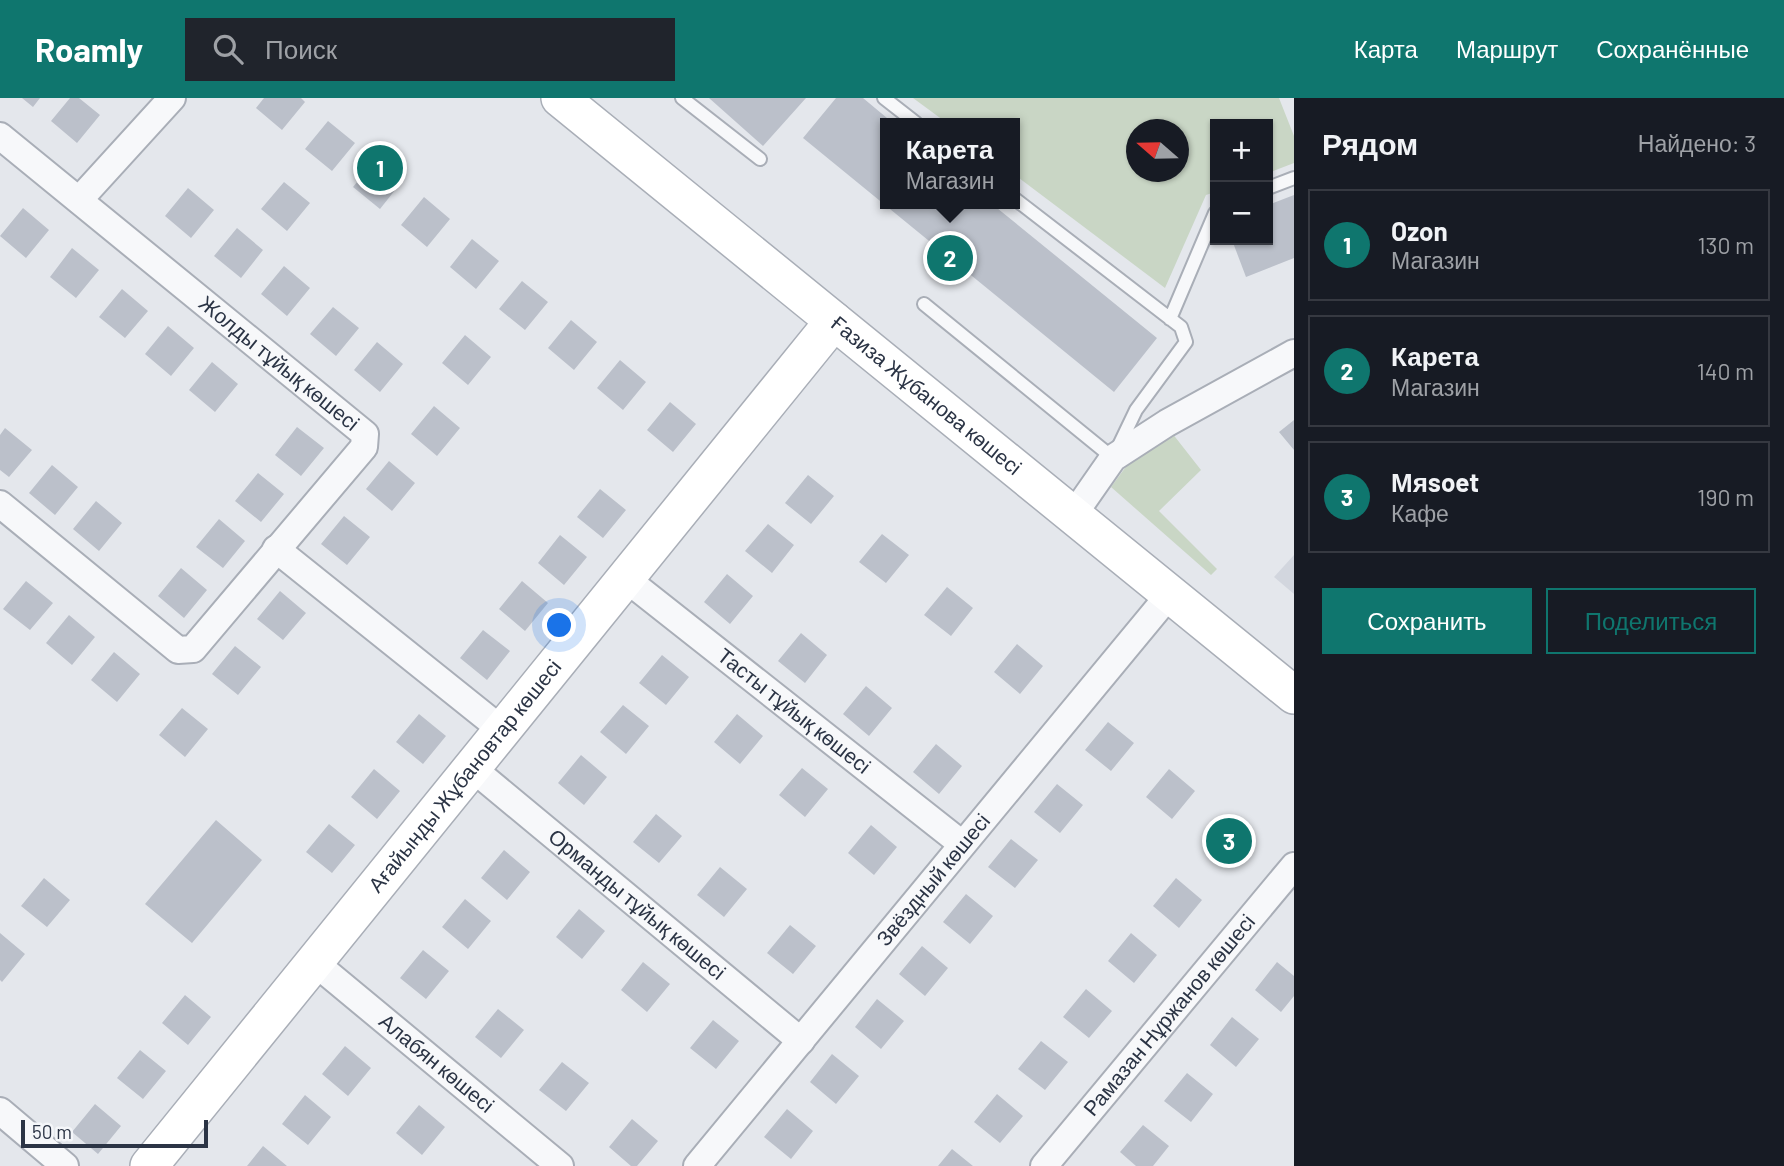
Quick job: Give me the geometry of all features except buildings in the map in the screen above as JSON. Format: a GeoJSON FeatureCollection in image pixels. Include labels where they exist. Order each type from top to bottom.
{"type":"FeatureCollection","features":[{"type":"Feature","properties":{"kind":"street"},"geometry":{"type":"LineString","coordinates":[[79,200],[172,98]]}},
{"type":"Feature","properties":{"kind":"street","name":"Ғазиза Жұбанова көшесі"},"geometry":{"type":"LineString","coordinates":[[580,105],[834,321],[1294,695]]}},
{"type":"Feature","properties":{"kind":"street","name":"Жолды тұйық көшесі"},"geometry":{"type":"LineString","coordinates":[[0,136],[365,434],[364,447],[193,649],[178,650],[0,504]]}},
{"type":"Feature","properties":{"kind":"street","name":"Ағайынды Жұбановтар көшесі"},"geometry":{"type":"LineString","coordinates":[[152,1165],[834,321]]}},
{"type":"Feature","properties":{"kind":"street"},"geometry":{"type":"LineString","coordinates":[[1074,514],[1113,458],[1167,423],[1294,353]]}},
{"type":"Feature","properties":{"kind":"street"},"geometry":{"type":"LineString","coordinates":[[276,549],[502,730]]}},
{"type":"Feature","properties":{"kind":"street","name":"Тасты тұйық көшесі"},"geometry":{"type":"LineString","coordinates":[[625,578],[962,844]]}},
{"type":"Feature","properties":{"kind":"street","name":"Звёздный көшесі"},"geometry":{"type":"LineString","coordinates":[[697,1166],[1170,594]]}},
{"type":"Feature","properties":{"kind":"street","name":"Орманды тұйық көшесі"},"geometry":{"type":"LineString","coordinates":[[472,768],[801,1041]]}},
{"type":"Feature","properties":{"kind":"street","name":"Рамазан Нұржанов көшесі"},"geometry":{"type":"LineString","coordinates":[[1044,1166],[1294,866]]}},
{"type":"Feature","properties":{"kind":"street","name":"Алабян көшесі"},"geometry":{"type":"LineString","coordinates":[[314,962],[560,1166]]}},
{"type":"Feature","properties":{"kind":"street"},"geometry":{"type":"LineString","coordinates":[[0,1111],[65,1166]]}},
{"type":"Feature","properties":{"kind":"lane"},"geometry":{"type":"LineString","coordinates":[[682,98],[760,159]]}},
{"type":"Feature","properties":{"kind":"lane"},"geometry":{"type":"LineString","coordinates":[[884,98],[910,118]]}},
{"type":"Feature","properties":{"kind":"lane"},"geometry":{"type":"LineString","coordinates":[[1273,186],[1294,178]]}},
{"type":"Feature","properties":{"kind":"lane"},"geometry":{"type":"LineString","coordinates":[[924,304],[1113,458],[1136,410],[1186,342],[1181,327],[1020,203]]}},
{"type":"Feature","properties":{"kind":"lane"},"geometry":{"type":"LineString","coordinates":[[1170,319],[1210,225]]}},
{"type":"Feature","properties":{"kind":"shaded area"},"geometry":{"type":"Polygon","coordinates":[[[1294,555],[1294,594],[1274,577],[1294,555]]]}},
{"type":"Feature","properties":{"kind":"green space"},"geometry":{"type":"Polygon","coordinates":[[[913,98],[1279,98],[1294,136],[1294,163],[1273,171],[1273,119],[1210,119],[1210,194],[1206,195],[1165,288],[1020,179],[1020,118],[940,118],[913,98]]]}},
{"type":"Feature","properties":{"kind":"green space"},"geometry":{"type":"Polygon","coordinates":[[[1172,433],[1201,470],[1159,511],[1217,569],[1211,575],[1111,487],[1136,453],[1172,433]]]}},
{"type":"Feature","properties":{"kind":"place","name":"Ozon"},"geometry":{"type":"Point","coordinates":[380,168]}},
{"type":"Feature","properties":{"kind":"place","name":"Карета"},"geometry":{"type":"Point","coordinates":[950,258]}},
{"type":"Feature","properties":{"kind":"place","name":"Мяsoet"},"geometry":{"type":"Point","coordinates":[1229,841]}}]}
